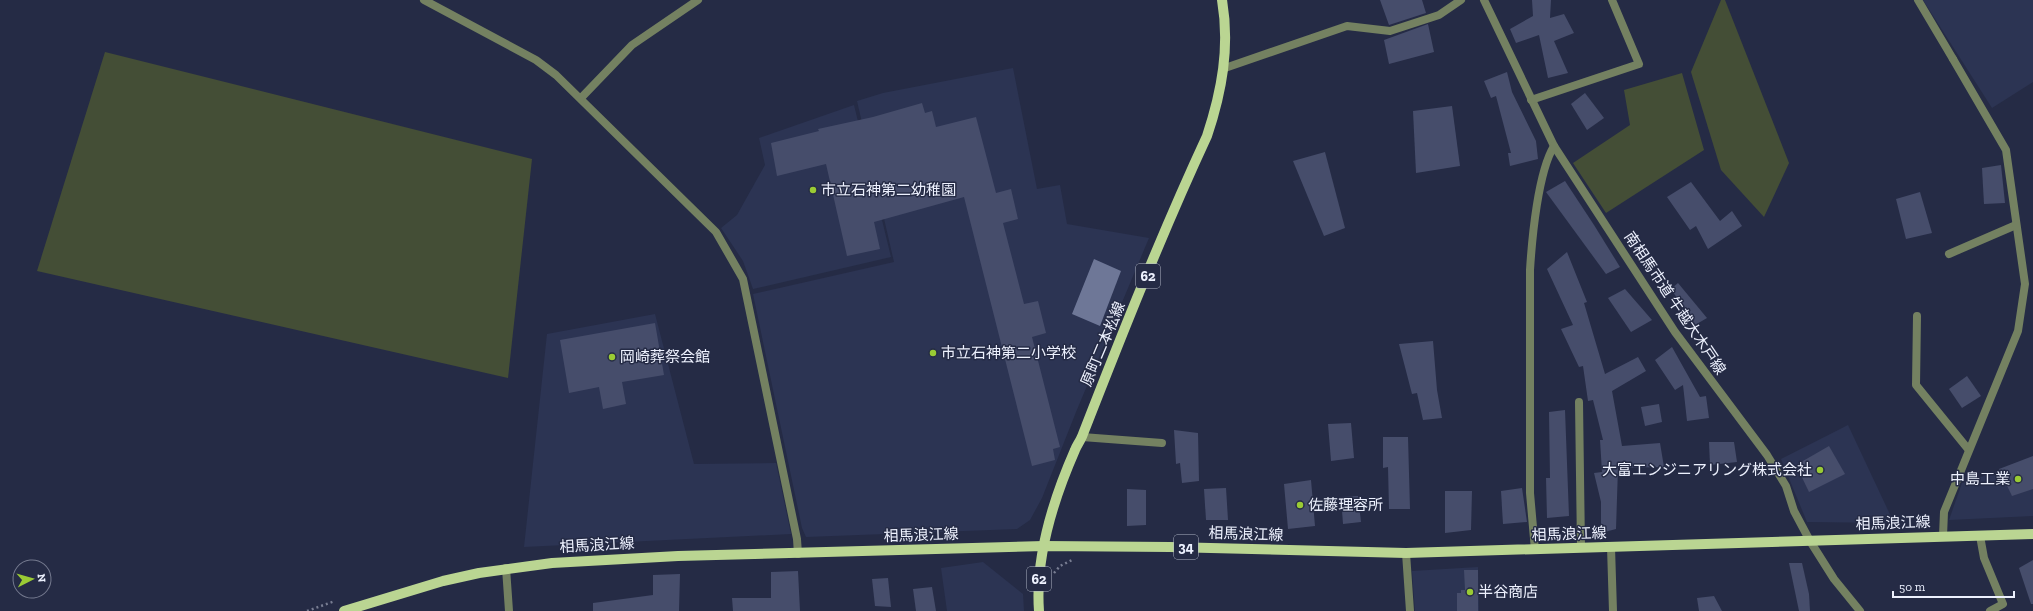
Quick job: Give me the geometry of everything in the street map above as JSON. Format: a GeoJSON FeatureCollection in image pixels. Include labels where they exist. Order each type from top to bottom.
{"type":"FeatureCollection","features":[{"type":"Feature","properties":{"kind":"main road","name":"原町二本松線"},"geometry":{"type":"LineString","coordinates":[[1039,611],[1038,589],[1044,546],[1058,492],[1075,449],[1082,437],[1105,375],[1207,136],[1220,93],[1225,68],[1225,22],[1222,0]]}},
{"type":"Feature","properties":{"kind":"main road","name":"相馬浪江線"},"geometry":{"type":"LineString","coordinates":[[344,611],[443,581],[506,568],[552,563],[678,556],[798,554],[1044,546],[1170,547],[1406,553],[2033,534]]}},
{"type":"Feature","properties":{"kind":"street"},"geometry":{"type":"LineString","coordinates":[[424,0],[536,60],[581,98],[716,232],[743,279],[795,531],[798,554]]}},
{"type":"Feature","properties":{"kind":"street"},"geometry":{"type":"LineString","coordinates":[[581,98],[632,45],[698,0]]}},
{"type":"Feature","properties":{"kind":"street"},"geometry":{"type":"LineString","coordinates":[[1225,68],[1347,26],[1390,30],[1439,14],[1461,0]]}},
{"type":"Feature","properties":{"kind":"street","name":"南相馬市道 牛越大木戸線"},"geometry":{"type":"LineString","coordinates":[[1484,0],[1554,146],[1676,332],[1770,460],[1786,486],[1794,511],[1810,541],[1834,579],[1860,611]]}},
{"type":"Feature","properties":{"kind":"street"},"geometry":{"type":"LineString","coordinates":[[1531,100],[1639,64],[1612,0]]}},
{"type":"Feature","properties":{"kind":"street"},"geometry":{"type":"LineString","coordinates":[[1918,0],[2006,150],[2025,284],[2018,331],[1968,449],[1944,512],[1943,536]]}},
{"type":"Feature","properties":{"kind":"street"},"geometry":{"type":"LineString","coordinates":[[1535,550],[1530,493],[1531,247],[1542,178],[1547,158],[1554,146]]}},
{"type":"Feature","properties":{"kind":"street"},"geometry":{"type":"LineString","coordinates":[[1949,254],[2016,225]]}},
{"type":"Feature","properties":{"kind":"street"},"geometry":{"type":"LineString","coordinates":[[1917,316],[1916,385],[1968,449]]}},
{"type":"Feature","properties":{"kind":"street"},"geometry":{"type":"LineString","coordinates":[[1579,402],[1581,548]]}},
{"type":"Feature","properties":{"kind":"street"},"geometry":{"type":"LineString","coordinates":[[1082,437],[1162,443]]}},
{"type":"Feature","properties":{"kind":"street"},"geometry":{"type":"LineString","coordinates":[[1980,536],[1984,558],[2003,604],[1990,611]]}},
{"type":"Feature","properties":{"kind":"street"},"geometry":{"type":"LineString","coordinates":[[1611,547],[1613,611]]}},
{"type":"Feature","properties":{"kind":"street"},"geometry":{"type":"LineString","coordinates":[[1406,553],[1410,611]]}},
{"type":"Feature","properties":{"kind":"street"},"geometry":{"type":"LineString","coordinates":[[506,568],[509,611]]}},
{"type":"Feature","properties":{"kind":"path"},"geometry":{"type":"LineString","coordinates":[[1051,579],[1060,566],[1076,558]]}},
{"type":"Feature","properties":{"kind":"path"},"geometry":{"type":"LineString","coordinates":[[307,611],[311,610]]}},
{"type":"Feature","properties":{"kind":"shaded area"},"geometry":{"type":"Polygon","coordinates":[[[1923,0],[2033,0],[2033,82],[1992,108],[1923,0]]]}},
{"type":"Feature","properties":{"kind":"shaded area","name":"市立石神第二小学校"},"geometry":{"type":"Polygon","coordinates":[[[1013,68],[1037,189],[1060,185],[1067,224],[1149,238],[1076,412],[1042,498],[1030,520],[1017,529],[806,537],[802,528],[753,294],[894,262],[857,101],[883,93],[1013,68]]]}},
{"type":"Feature","properties":{"kind":"shaded area","name":"市立石神第二幼稚園"},"geometry":{"type":"Polygon","coordinates":[[[854,105],[891,257],[753,289],[743,261],[721,228],[737,215],[765,165],[759,138],[854,105]]]}},
{"type":"Feature","properties":{"kind":"shaded area"},"geometry":{"type":"Polygon","coordinates":[[[1094,259],[1121,271],[1100,326],[1072,314],[1094,259]]]}},
{"type":"Feature","properties":{"kind":"shaded area"},"geometry":{"type":"Polygon","coordinates":[[[655,314],[694,464],[776,463],[791,534],[524,547],[547,334],[655,314]]]}},
{"type":"Feature","properties":{"kind":"shaded area"},"geometry":{"type":"Polygon","coordinates":[[[1848,425],[1894,523],[1807,522],[1781,459],[1848,425]]]}},
{"type":"Feature","properties":{"kind":"shaded area"},"geometry":{"type":"Polygon","coordinates":[[[2033,460],[2033,516],[1949,520],[1962,483],[2033,460]]]}},
{"type":"Feature","properties":{"kind":"shaded area"},"geometry":{"type":"Polygon","coordinates":[[[983,562],[1023,594],[1024,611],[947,611],[941,568],[983,562]]]}},
{"type":"Feature","properties":{"kind":"shaded area"},"geometry":{"type":"Polygon","coordinates":[[[1478,567],[1479,611],[1415,611],[1412,571],[1478,567]]]}},
{"type":"Feature","properties":{"kind":"green space"},"geometry":{"type":"Polygon","coordinates":[[[1721,0],[1725,0],[1789,163],[1764,217],[1721,170],[1691,72],[1721,0]]]}},
{"type":"Feature","properties":{"kind":"green space"},"geometry":{"type":"Polygon","coordinates":[[[105,52],[532,159],[508,378],[37,271],[105,52]]]}},
{"type":"Feature","properties":{"kind":"green space"},"geometry":{"type":"Polygon","coordinates":[[[1682,73],[1704,150],[1606,213],[1573,163],[1630,125],[1624,90],[1682,73]]]}},
{"type":"Feature","properties":{"kind":"building"},"geometry":{"type":"Polygon","coordinates":[[[1380,0],[1422,0],[1426,13],[1389,25],[1380,0]]]}},
{"type":"Feature","properties":{"kind":"building"},"geometry":{"type":"Polygon","coordinates":[[[1532,0],[1551,0],[1550,18],[1564,14],[1574,33],[1554,41],[1568,73],[1548,78],[1539,35],[1516,43],[1510,29],[1533,16],[1532,0]]]}},
{"type":"Feature","properties":{"kind":"building"},"geometry":{"type":"Polygon","coordinates":[[[1428,24],[1434,52],[1389,64],[1384,40],[1428,24]]]}},
{"type":"Feature","properties":{"kind":"building"},"geometry":{"type":"Polygon","coordinates":[[[1507,72],[1512,92],[1536,141],[1538,159],[1510,166],[1508,153],[1511,153],[1496,96],[1491,98],[1484,81],[1507,72]]]}},
{"type":"Feature","properties":{"kind":"building"},"geometry":{"type":"Polygon","coordinates":[[[1585,93],[1604,118],[1587,130],[1571,104],[1585,93]]]}},
{"type":"Feature","properties":{"kind":"building"},"geometry":{"type":"Polygon","coordinates":[[[922,103],[925,113],[932,111],[936,127],[976,117],[996,193],[1011,189],[1018,219],[1003,223],[1024,304],[1038,301],[1046,333],[1032,337],[1060,447],[1053,449],[1055,460],[1032,466],[964,197],[874,222],[880,249],[847,256],[826,164],[777,176],[771,143],[819,131],[818,129],[873,117],[922,103]]]}},
{"type":"Feature","properties":{"kind":"building"},"geometry":{"type":"Polygon","coordinates":[[[1452,106],[1460,166],[1416,173],[1413,111],[1452,106]]]}},
{"type":"Feature","properties":{"kind":"building"},"geometry":{"type":"Polygon","coordinates":[[[1325,152],[1345,228],[1324,236],[1293,161],[1325,152]]]}},
{"type":"Feature","properties":{"kind":"building"},"geometry":{"type":"Polygon","coordinates":[[[2001,165],[2005,203],[1984,204],[1982,168],[2001,165]]]}},
{"type":"Feature","properties":{"kind":"building"},"geometry":{"type":"Polygon","coordinates":[[[1565,181],[1620,267],[1606,274],[1546,192],[1565,181]]]}},
{"type":"Feature","properties":{"kind":"building"},"geometry":{"type":"Polygon","coordinates":[[[1691,182],[1720,221],[1732,211],[1742,226],[1708,249],[1696,226],[1690,230],[1667,197],[1691,182]]]}},
{"type":"Feature","properties":{"kind":"building"},"geometry":{"type":"Polygon","coordinates":[[[1920,192],[1932,233],[1906,239],[1896,199],[1920,192]]]}},
{"type":"Feature","properties":{"kind":"building"},"geometry":{"type":"Polygon","coordinates":[[[1567,252],[1587,302],[1584,303],[1605,374],[1638,357],[1646,371],[1612,391],[1622,446],[1660,443],[1664,467],[1618,468],[1616,529],[1601,533],[1601,502],[1594,473],[1602,472],[1600,440],[1603,440],[1593,400],[1588,401],[1583,366],[1579,367],[1561,329],[1573,325],[1547,269],[1567,252]]]}},
{"type":"Feature","properties":{"kind":"building"},"geometry":{"type":"Polygon","coordinates":[[[1678,283],[1707,318],[1695,325],[1671,289],[1678,283]]]}},
{"type":"Feature","properties":{"kind":"building"},"geometry":{"type":"Polygon","coordinates":[[[1625,289],[1652,320],[1631,332],[1608,298],[1625,289]]]}},
{"type":"Feature","properties":{"kind":"building","name":"岡崎葬祭会館"},"geometry":{"type":"Polygon","coordinates":[[[655,323],[664,375],[622,382],[626,404],[603,409],[599,387],[569,393],[560,340],[655,323]]]}},
{"type":"Feature","properties":{"kind":"building"},"geometry":{"type":"Polygon","coordinates":[[[1433,341],[1437,390],[1442,418],[1423,420],[1417,393],[1412,394],[1399,344],[1433,341]]]}},
{"type":"Feature","properties":{"kind":"building"},"geometry":{"type":"Polygon","coordinates":[[[1672,347],[1700,397],[1706,396],[1709,418],[1687,421],[1683,385],[1675,390],[1655,360],[1672,347]]]}},
{"type":"Feature","properties":{"kind":"building"},"geometry":{"type":"Polygon","coordinates":[[[1967,376],[1981,396],[1962,408],[1949,389],[1967,376]]]}},
{"type":"Feature","properties":{"kind":"building"},"geometry":{"type":"Polygon","coordinates":[[[1659,404],[1662,422],[1645,426],[1641,407],[1659,404]]]}},
{"type":"Feature","properties":{"kind":"building"},"geometry":{"type":"Polygon","coordinates":[[[1565,410],[1569,516],[1547,518],[1546,478],[1550,478],[1549,412],[1565,410]]]}},
{"type":"Feature","properties":{"kind":"building"},"geometry":{"type":"Polygon","coordinates":[[[1351,423],[1354,458],[1331,461],[1328,424],[1351,423]]]}},
{"type":"Feature","properties":{"kind":"building"},"geometry":{"type":"Polygon","coordinates":[[[1174,430],[1198,433],[1199,481],[1182,483],[1180,463],[1176,464],[1174,430]]]}},
{"type":"Feature","properties":{"kind":"building"},"geometry":{"type":"Polygon","coordinates":[[[1383,437],[1408,437],[1410,509],[1389,509],[1388,467],[1383,468],[1383,437]]]}},
{"type":"Feature","properties":{"kind":"building"},"geometry":{"type":"Polygon","coordinates":[[[1709,442],[1734,442],[1737,462],[1710,465],[1709,442]]]}},
{"type":"Feature","properties":{"kind":"building","name":"大富エンジニアリング株式会社"},"geometry":{"type":"Polygon","coordinates":[[[1829,446],[1845,474],[1809,492],[1796,465],[1829,446]]]}},
{"type":"Feature","properties":{"kind":"building","name":"中島工業"},"geometry":{"type":"Polygon","coordinates":[[[2033,456],[2033,489],[2012,496],[1999,469],[2033,456]]]}},
{"type":"Feature","properties":{"kind":"building","name":"佐藤理容所"},"geometry":{"type":"Polygon","coordinates":[[[1311,480],[1315,526],[1288,529],[1284,484],[1311,480]]]}},
{"type":"Feature","properties":{"kind":"building"},"geometry":{"type":"Polygon","coordinates":[[[1226,488],[1228,520],[1206,520],[1204,489],[1226,488]]]}},
{"type":"Feature","properties":{"kind":"building"},"geometry":{"type":"Polygon","coordinates":[[[1522,488],[1527,522],[1503,524],[1501,491],[1522,488]]]}},
{"type":"Feature","properties":{"kind":"building"},"geometry":{"type":"Polygon","coordinates":[[[1127,489],[1146,490],[1146,525],[1127,526],[1127,489]]]}},
{"type":"Feature","properties":{"kind":"building"},"geometry":{"type":"Polygon","coordinates":[[[1445,491],[1472,491],[1471,530],[1445,533],[1445,491]]]}},
{"type":"Feature","properties":{"kind":"building"},"geometry":{"type":"Polygon","coordinates":[[[1358,496],[1361,522],[1343,524],[1341,497],[1358,496]]]}},
{"type":"Feature","properties":{"kind":"building"},"geometry":{"type":"Polygon","coordinates":[[[2033,560],[2033,604],[2031,604],[2019,568],[2033,560]]]}},
{"type":"Feature","properties":{"kind":"building"},"geometry":{"type":"Polygon","coordinates":[[[1789,563],[1802,563],[1809,594],[1810,611],[1799,611],[1789,563]]]}},
{"type":"Feature","properties":{"kind":"building","name":"半谷商店"},"geometry":{"type":"Polygon","coordinates":[[[1464,570],[1478,570],[1478,611],[1457,611],[1457,593],[1461,593],[1461,590],[1465,590],[1464,570]]]}},
{"type":"Feature","properties":{"kind":"building"},"geometry":{"type":"Polygon","coordinates":[[[798,571],[800,611],[733,611],[732,598],[771,598],[771,572],[798,571]]]}},
{"type":"Feature","properties":{"kind":"building"},"geometry":{"type":"Polygon","coordinates":[[[680,574],[679,611],[593,611],[593,603],[653,595],[653,575],[680,574]]]}},
{"type":"Feature","properties":{"kind":"building"},"geometry":{"type":"Polygon","coordinates":[[[888,578],[891,607],[875,606],[872,579],[888,578]]]}},
{"type":"Feature","properties":{"kind":"building"},"geometry":{"type":"Polygon","coordinates":[[[932,587],[936,611],[916,611],[913,589],[932,587]]]}},
{"type":"Feature","properties":{"kind":"building"},"geometry":{"type":"Polygon","coordinates":[[[1714,596],[1722,611],[1699,611],[1697,598],[1714,596]]]}},
{"type":"Feature","properties":{"kind":"place","name":"市立石神第二幼稚園"},"geometry":{"type":"Point","coordinates":[813,190]}},
{"type":"Feature","properties":{"kind":"place","name":"市立石神第二小学校"},"geometry":{"type":"Point","coordinates":[933,353]}},
{"type":"Feature","properties":{"kind":"place","name":"岡崎葬祭会館"},"geometry":{"type":"Point","coordinates":[612,357]}},
{"type":"Feature","properties":{"kind":"place","name":"大富エンジニアリング株式会社"},"geometry":{"type":"Point","coordinates":[1820,470]}},
{"type":"Feature","properties":{"kind":"place","name":"中島工業"},"geometry":{"type":"Point","coordinates":[2018,479]}},
{"type":"Feature","properties":{"kind":"place","name":"佐藤理容所"},"geometry":{"type":"Point","coordinates":[1300,505]}},
{"type":"Feature","properties":{"kind":"place","name":"半谷商店"},"geometry":{"type":"Point","coordinates":[1470,592]}}]}
